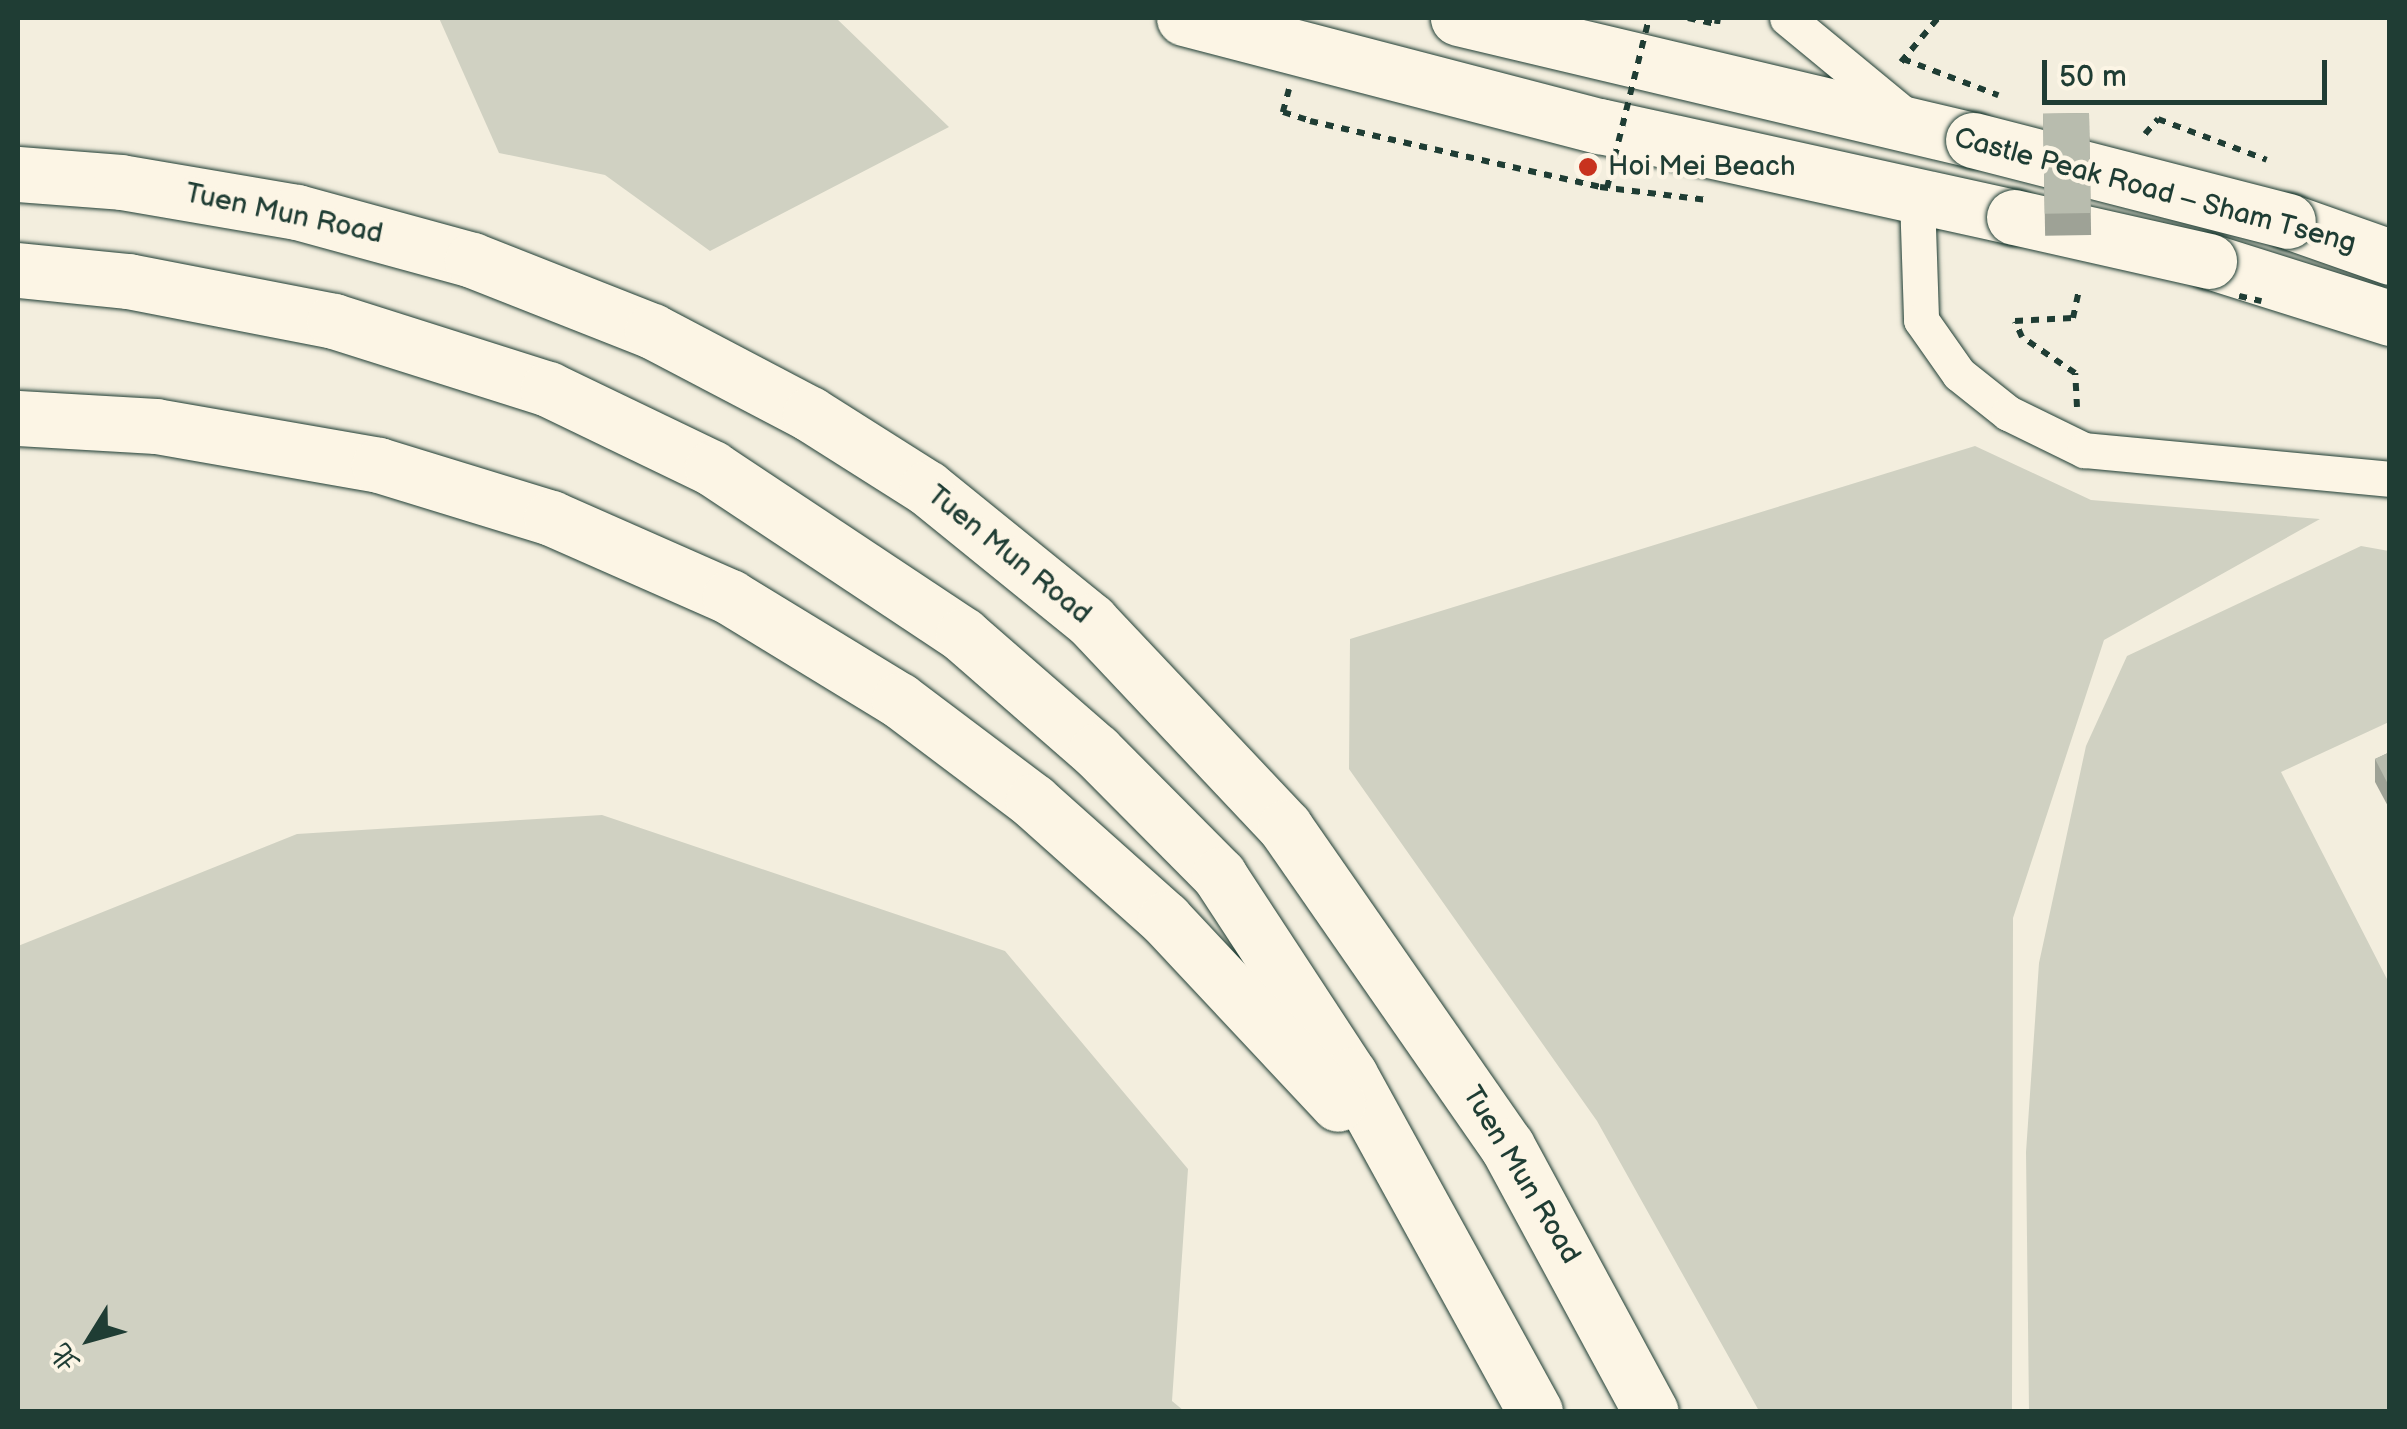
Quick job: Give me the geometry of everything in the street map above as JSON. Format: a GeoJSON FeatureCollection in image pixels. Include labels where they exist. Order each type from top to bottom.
{"type":"FeatureCollection","features":[{"type":"Feature","properties":{"kind":"main road","name":"Castle Peak Road – Sham Tseng"},"geometry":{"type":"LineString","coordinates":[[1184,18],[1235,25],[1650,138],[2209,261],[2390,318]]}},
{"type":"Feature","properties":{"kind":"main road","name":"Castle Peak Road – Sham Tseng"},"geometry":{"type":"LineString","coordinates":[[1458,18],[1920,127],[1977,115],[2390,257]]}},
{"type":"Feature","properties":{"kind":"main road","name":"Tuen Mun Road"},"geometry":{"type":"LineString","coordinates":[[18,174],[121,182],[296,212],[472,260],[616,316],[730,370],[927,488],[1091,620],[1285,826],[1507,1146],[1651,1412]]}},
{"type":"Feature","properties":{"kind":"main road"},"geometry":{"type":"LineString","coordinates":[[18,270],[128,281],[334,321],[460,360],[617,421],[712,468],[814,531],[1030,690],[1219,875],[1350,1076],[1535,1412]]}},
{"type":"Feature","properties":{"kind":"main road"},"geometry":{"type":"LineString","coordinates":[[18,418],[156,426],[379,465],[550,518],[730,596],[899,700],[1092,851],[1232,987],[1416,1198]]}},
{"type":"Feature","properties":{"kind":"street"},"geometry":{"type":"LineString","coordinates":[[1787,18],[1920,127]]}},
{"type":"Feature","properties":{"kind":"street"},"geometry":{"type":"LineString","coordinates":[[1917,197],[1921,320],[1958,374],[2008,412],[2084,450],[2390,479]]}},
{"type":"Feature","properties":{"kind":"path"},"geometry":{"type":"LineString","coordinates":[[1607,188],[1649,18]]}},
{"type":"Feature","properties":{"kind":"path"},"geometry":{"type":"LineString","coordinates":[[1688,18],[1716,24],[1718,18]]}},
{"type":"Feature","properties":{"kind":"path"},"geometry":{"type":"LineString","coordinates":[[1938,18],[1905,58],[1977,115]]}},
{"type":"Feature","properties":{"kind":"path"},"geometry":{"type":"LineString","coordinates":[[1289,88],[1283,112],[1310,121],[1607,188],[1728,203]]}},
{"type":"Feature","properties":{"kind":"path"},"geometry":{"type":"LineString","coordinates":[[2149,135],[2158,119],[2267,160]]}},
{"type":"Feature","properties":{"kind":"path"},"geometry":{"type":"LineString","coordinates":[[2077,418],[2076,373],[2022,337],[2015,320],[2073,318],[2078,294]]}},
{"type":"Feature","properties":{"kind":"shaded area"},"geometry":{"type":"Polygon","coordinates":[[[439,18],[836,18],[949,127],[710,251],[605,175],[499,153],[439,18]]]}},
{"type":"Feature","properties":{"kind":"shaded area"},"geometry":{"type":"Polygon","coordinates":[[[1975,446],[2091,500],[2320,519],[2104,640],[2013,918],[2012,1411],[1759,1411],[1597,1121],[1349,769],[1350,639],[1975,446]]]}},
{"type":"Feature","properties":{"kind":"shaded area"},"geometry":{"type":"Polygon","coordinates":[[[2361,546],[2389,551],[2389,722],[2281,772],[2389,983],[2389,1411],[2029,1411],[2026,1152],[2039,963],[2086,746],[2127,656],[2361,546]]]}},
{"type":"Feature","properties":{"kind":"shaded area"},"geometry":{"type":"Polygon","coordinates":[[[602,815],[1005,951],[1188,1169],[1172,1401],[1184,1411],[18,1411],[18,946],[297,834],[602,815]]]}},
{"type":"Feature","properties":{"kind":"building"},"geometry":{"type":"Polygon","coordinates":[[[2089,113],[2091,213],[2045,214],[2043,114],[2089,113]]]}},
{"type":"Feature","properties":{"kind":"building"},"geometry":{"type":"Polygon","coordinates":[[[2390,752],[2390,788],[2375,759],[2390,752]]]}},
{"type":"Feature","properties":{"kind":"place","name":"Hoi Mei Beach"},"geometry":{"type":"Point","coordinates":[1588,167]}}]}
